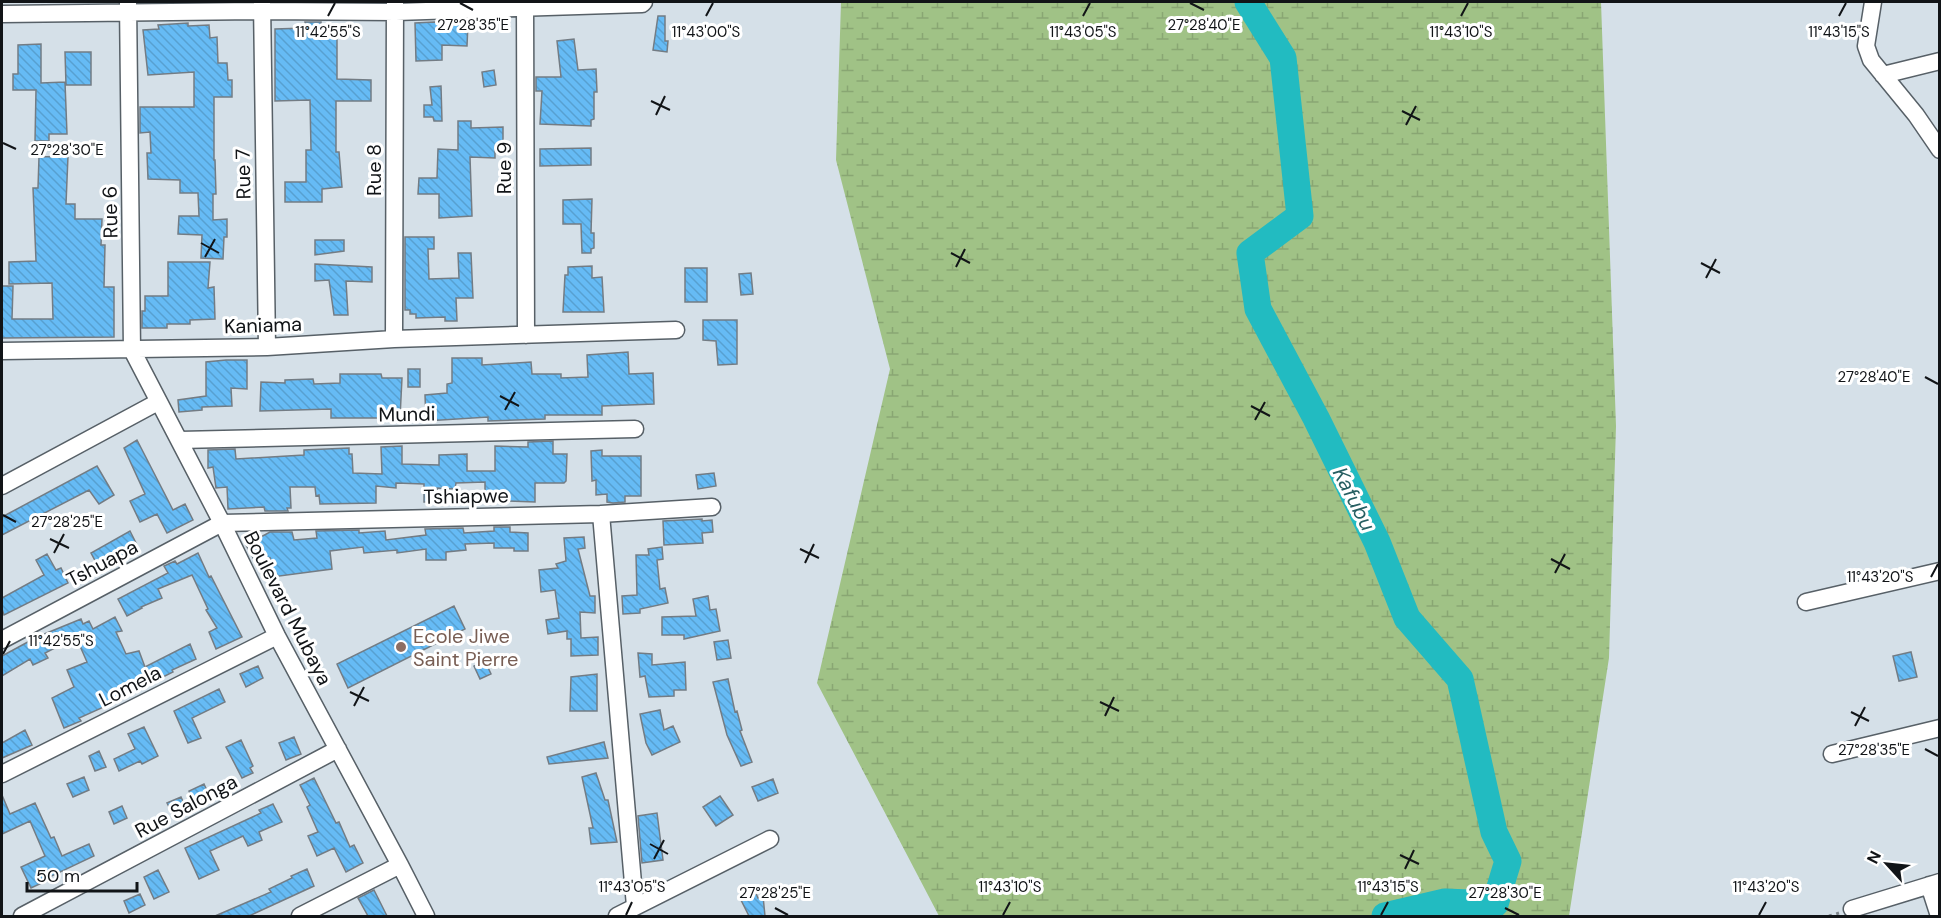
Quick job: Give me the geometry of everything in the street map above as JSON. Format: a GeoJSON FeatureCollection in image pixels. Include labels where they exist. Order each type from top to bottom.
{"type":"FeatureCollection","features":[{"type":"Feature","properties":{"kind":"street"},"geometry":{"type":"LineString","coordinates":[[2,14],[128,7],[395,7],[642,4],[644,2]]}},
{"type":"Feature","properties":{"kind":"street"},"geometry":{"type":"LineString","coordinates":[[1873,2],[1866,46],[1871,60],[1916,115],[1940,150]]}},
{"type":"Feature","properties":{"kind":"street","name":"Rue 9"},"geometry":{"type":"LineString","coordinates":[[525,5],[526,335]]}},
{"type":"Feature","properties":{"kind":"street","name":"Rue 7"},"geometry":{"type":"LineString","coordinates":[[262,6],[267,347]]}},
{"type":"Feature","properties":{"kind":"street","name":"Rue 6"},"geometry":{"type":"LineString","coordinates":[[128,7],[132,350]]}},
{"type":"Feature","properties":{"kind":"street","name":"Rue 8"},"geometry":{"type":"LineString","coordinates":[[394,339],[395,7]]}},
{"type":"Feature","properties":{"kind":"street"},"geometry":{"type":"LineString","coordinates":[[1883,75],[1940,61]]}},
{"type":"Feature","properties":{"kind":"street","name":"Kaniama"},"geometry":{"type":"LineString","coordinates":[[2,351],[267,347],[394,339],[676,330]]}},
{"type":"Feature","properties":{"kind":"street","name":"Boulevard Mubaya"},"geometry":{"type":"LineString","coordinates":[[132,350],[180,440],[277,636],[426,916]]}},
{"type":"Feature","properties":{"kind":"street"},"geometry":{"type":"LineString","coordinates":[[2,486],[158,402]]}},
{"type":"Feature","properties":{"kind":"street","name":"Mundi"},"geometry":{"type":"LineString","coordinates":[[180,440],[635,429]]}},
{"type":"Feature","properties":{"kind":"street","name":"Tshiapwe"},"geometry":{"type":"LineString","coordinates":[[222,523],[601,514],[712,507]]}},
{"type":"Feature","properties":{"kind":"street"},"geometry":{"type":"LineString","coordinates":[[601,514],[635,906]]}},
{"type":"Feature","properties":{"kind":"street","name":"Tshuapa"},"geometry":{"type":"LineString","coordinates":[[2,640],[222,523]]}},
{"type":"Feature","properties":{"kind":"street"},"geometry":{"type":"LineString","coordinates":[[1806,602],[1940,571]]}},
{"type":"Feature","properties":{"kind":"street","name":"Lomela"},"geometry":{"type":"LineString","coordinates":[[2,774],[277,636]]}},
{"type":"Feature","properties":{"kind":"street"},"geometry":{"type":"LineString","coordinates":[[1832,754],[1940,728]]}},
{"type":"Feature","properties":{"kind":"street","name":"Rue Salonga"},"geometry":{"type":"LineString","coordinates":[[22,916],[338,749]]}},
{"type":"Feature","properties":{"kind":"street"},"geometry":{"type":"LineString","coordinates":[[617,916],[770,839]]}},
{"type":"Feature","properties":{"kind":"street"},"geometry":{"type":"LineString","coordinates":[[300,916],[400,865]]}},
{"type":"Feature","properties":{"kind":"street"},"geometry":{"type":"LineString","coordinates":[[1852,909],[1934,883],[1939,916]]}},
{"type":"Feature","properties":{"kind":"green space"},"geometry":{"type":"Polygon","coordinates":[[[841,2],[1601,2],[1616,426],[1609,658],[1569,916],[939,916],[817,683],[890,369],[836,160],[841,2]]]}},
{"type":"Feature","properties":{"kind":"building"},"geometry":{"type":"Polygon","coordinates":[[[658,16],[665,16],[667,52],[653,50],[658,16]]]}},
{"type":"Feature","properties":{"kind":"building"},"geometry":{"type":"Polygon","coordinates":[[[305,22],[321,22],[321,26],[337,26],[337,79],[371,80],[371,101],[336,101],[336,152],[339,152],[342,187],[322,189],[322,202],[285,202],[285,182],[306,182],[306,150],[311,150],[310,100],[275,101],[275,29],[306,28],[305,22]]]}},
{"type":"Feature","properties":{"kind":"building"},"geometry":{"type":"Polygon","coordinates":[[[188,23],[188,26],[209,25],[210,38],[217,37],[218,63],[227,63],[228,80],[232,80],[232,97],[214,97],[216,194],[213,194],[213,220],[227,219],[223,259],[201,258],[202,235],[178,234],[179,216],[199,216],[198,193],[180,193],[180,180],[148,179],[147,153],[151,153],[150,132],[140,133],[140,107],[194,107],[194,72],[148,75],[143,30],[159,29],[158,25],[188,23]]]}},
{"type":"Feature","properties":{"kind":"building"},"geometry":{"type":"Polygon","coordinates":[[[415,23],[468,23],[467,46],[442,45],[442,60],[416,61],[415,23]]]}},
{"type":"Feature","properties":{"kind":"building"},"geometry":{"type":"Polygon","coordinates":[[[574,39],[578,70],[596,69],[597,92],[594,92],[594,119],[591,120],[591,126],[540,124],[542,91],[536,91],[536,77],[561,77],[557,41],[574,39]]]}},
{"type":"Feature","properties":{"kind":"building"},"geometry":{"type":"Polygon","coordinates":[[[41,44],[41,83],[65,82],[67,134],[49,134],[49,141],[35,141],[36,90],[13,90],[13,74],[18,74],[18,45],[41,44]]]}},
{"type":"Feature","properties":{"kind":"building"},"geometry":{"type":"Polygon","coordinates":[[[65,52],[91,52],[91,85],[66,85],[65,52]]]}},
{"type":"Feature","properties":{"kind":"building"},"geometry":{"type":"Polygon","coordinates":[[[494,70],[496,85],[484,87],[482,72],[494,70]]]}},
{"type":"Feature","properties":{"kind":"building"},"geometry":{"type":"Polygon","coordinates":[[[441,86],[442,121],[434,121],[433,117],[424,117],[424,105],[432,105],[430,87],[441,86]]]}},
{"type":"Feature","properties":{"kind":"building"},"geometry":{"type":"Polygon","coordinates":[[[458,121],[471,121],[471,128],[503,127],[503,145],[495,146],[495,158],[470,157],[472,216],[439,218],[439,194],[418,194],[419,178],[437,178],[438,149],[458,150],[458,121]]]}},
{"type":"Feature","properties":{"kind":"building"},"geometry":{"type":"Polygon","coordinates":[[[591,148],[591,165],[540,166],[540,149],[591,148]]]}},
{"type":"Feature","properties":{"kind":"building"},"geometry":{"type":"Polygon","coordinates":[[[68,156],[66,204],[75,204],[75,219],[102,219],[101,245],[105,245],[104,287],[114,287],[114,337],[2,338],[2,286],[13,286],[12,319],[53,319],[52,283],[9,284],[9,262],[36,261],[33,188],[38,188],[39,157],[68,156]]]}},
{"type":"Feature","properties":{"kind":"building"},"geometry":{"type":"Polygon","coordinates":[[[592,199],[591,233],[594,233],[594,248],[591,249],[591,253],[582,253],[581,224],[563,224],[563,200],[592,199]]]}},
{"type":"Feature","properties":{"kind":"building"},"geometry":{"type":"Polygon","coordinates":[[[405,237],[434,237],[434,249],[428,249],[429,279],[459,278],[458,253],[471,253],[473,298],[456,298],[457,321],[445,321],[445,317],[416,318],[416,314],[410,314],[410,310],[405,310],[405,237]]]}},
{"type":"Feature","properties":{"kind":"building"},"geometry":{"type":"Polygon","coordinates":[[[315,240],[344,240],[344,251],[315,255],[315,240]]]}},
{"type":"Feature","properties":{"kind":"building"},"geometry":{"type":"Polygon","coordinates":[[[168,262],[210,262],[208,288],[214,287],[215,319],[190,320],[190,324],[167,324],[167,328],[142,328],[145,296],[168,296],[168,262]]]}},
{"type":"Feature","properties":{"kind":"building"},"geometry":{"type":"Polygon","coordinates":[[[315,264],[372,267],[372,282],[346,281],[348,315],[334,315],[329,280],[315,281],[315,264]]]}},
{"type":"Feature","properties":{"kind":"building"},"geometry":{"type":"Polygon","coordinates":[[[592,266],[592,278],[602,277],[604,312],[563,312],[565,275],[568,275],[568,267],[592,266]]]}},
{"type":"Feature","properties":{"kind":"building"},"geometry":{"type":"Polygon","coordinates":[[[685,268],[707,268],[707,302],[685,302],[685,268]]]}},
{"type":"Feature","properties":{"kind":"building"},"geometry":{"type":"Polygon","coordinates":[[[751,273],[753,294],[741,295],[739,274],[751,273]]]}},
{"type":"Feature","properties":{"kind":"building"},"geometry":{"type":"Polygon","coordinates":[[[703,320],[737,320],[737,364],[718,365],[716,341],[703,340],[703,320]]]}},
{"type":"Feature","properties":{"kind":"building"},"geometry":{"type":"Polygon","coordinates":[[[628,352],[629,374],[653,373],[654,404],[602,406],[602,415],[545,415],[545,419],[488,421],[488,417],[426,421],[425,395],[447,393],[447,384],[452,383],[452,358],[482,358],[482,365],[531,362],[532,374],[561,374],[561,378],[588,377],[587,355],[628,352]]]}},
{"type":"Feature","properties":{"kind":"building"},"geometry":{"type":"Polygon","coordinates":[[[247,360],[247,389],[231,388],[232,406],[202,407],[202,410],[179,412],[178,400],[206,396],[206,362],[247,360]]]}},
{"type":"Feature","properties":{"kind":"building"},"geometry":{"type":"Polygon","coordinates":[[[408,369],[420,369],[420,387],[408,387],[408,369]]]}},
{"type":"Feature","properties":{"kind":"building"},"geometry":{"type":"Polygon","coordinates":[[[340,374],[381,374],[382,378],[402,378],[400,418],[331,418],[331,409],[260,411],[261,382],[285,383],[285,380],[313,379],[314,384],[340,383],[340,374]]]}},
{"type":"Feature","properties":{"kind":"building"},"geometry":{"type":"Polygon","coordinates":[[[137,440],[173,510],[185,504],[193,520],[167,533],[157,514],[140,522],[130,501],[145,494],[124,448],[137,440]]]}},
{"type":"Feature","properties":{"kind":"building"},"geometry":{"type":"Polygon","coordinates":[[[553,441],[553,454],[567,454],[566,481],[564,483],[535,483],[535,502],[485,500],[485,482],[456,483],[455,489],[437,488],[437,502],[424,502],[424,484],[396,483],[396,488],[376,486],[376,503],[320,504],[315,487],[290,487],[291,508],[287,508],[288,511],[265,511],[264,507],[228,509],[227,487],[216,488],[213,467],[208,468],[208,450],[235,449],[236,459],[304,455],[304,450],[349,448],[349,454],[352,454],[353,473],[382,474],[381,447],[402,446],[402,464],[439,465],[439,455],[467,454],[467,471],[495,471],[495,446],[528,447],[528,442],[553,441]]]}},
{"type":"Feature","properties":{"kind":"building"},"geometry":{"type":"Polygon","coordinates":[[[602,450],[602,456],[641,456],[641,496],[625,496],[625,502],[613,503],[607,502],[607,494],[596,495],[596,480],[592,481],[591,451],[602,450]]]}},
{"type":"Feature","properties":{"kind":"building"},"geometry":{"type":"Polygon","coordinates":[[[97,466],[114,495],[99,504],[89,490],[2,535],[2,517],[97,466]]]}},
{"type":"Feature","properties":{"kind":"building"},"geometry":{"type":"Polygon","coordinates":[[[714,473],[716,486],[698,489],[696,475],[714,473]]]}},
{"type":"Feature","properties":{"kind":"building"},"geometry":{"type":"Polygon","coordinates":[[[702,519],[702,521],[712,520],[713,532],[702,533],[703,543],[664,545],[663,521],[702,519]]]}},
{"type":"Feature","properties":{"kind":"building"},"geometry":{"type":"Polygon","coordinates":[[[494,527],[510,527],[510,532],[528,533],[528,551],[494,548],[494,543],[465,544],[466,550],[446,552],[446,560],[426,560],[426,549],[397,553],[397,550],[364,553],[363,547],[330,551],[332,569],[272,577],[270,558],[257,565],[246,545],[270,532],[292,532],[294,540],[317,538],[316,531],[359,530],[359,533],[385,531],[386,540],[426,535],[425,529],[463,528],[464,533],[494,531],[494,527]]]}},
{"type":"Feature","properties":{"kind":"building"},"geometry":{"type":"Polygon","coordinates":[[[130,531],[138,547],[99,568],[91,553],[130,531]]]}},
{"type":"Feature","properties":{"kind":"building"},"geometry":{"type":"Polygon","coordinates":[[[584,537],[585,548],[578,549],[590,596],[595,596],[595,613],[580,612],[581,638],[598,637],[598,655],[571,656],[571,639],[567,639],[567,631],[548,634],[546,620],[559,618],[555,590],[541,592],[539,570],[558,568],[556,564],[566,561],[564,538],[584,537]]]}},
{"type":"Feature","properties":{"kind":"building"},"geometry":{"type":"Polygon","coordinates":[[[662,547],[663,559],[657,560],[660,589],[665,588],[668,603],[640,609],[640,613],[623,614],[622,596],[637,595],[636,555],[649,555],[648,549],[662,547]]]}},
{"type":"Feature","properties":{"kind":"building"},"geometry":{"type":"Polygon","coordinates":[[[198,553],[242,637],[216,649],[209,632],[217,628],[206,610],[208,609],[192,575],[158,589],[162,598],[127,616],[118,599],[168,573],[164,566],[175,561],[177,564],[198,553]]]}},
{"type":"Feature","properties":{"kind":"building"},"geometry":{"type":"Polygon","coordinates":[[[47,554],[56,570],[61,568],[68,583],[4,615],[2,598],[44,575],[36,560],[47,554]]]}},
{"type":"Feature","properties":{"kind":"building"},"geometry":{"type":"Polygon","coordinates":[[[708,596],[710,610],[716,609],[720,631],[684,639],[684,635],[662,635],[662,617],[696,616],[693,599],[708,596]]]}},
{"type":"Feature","properties":{"kind":"building","name":"Ecole Jiwe Saint Pierre"},"geometry":{"type":"Polygon","coordinates":[[[454,606],[465,629],[348,688],[337,664],[454,606]]]}},
{"type":"Feature","properties":{"kind":"building"},"geometry":{"type":"Polygon","coordinates":[[[115,617],[122,631],[116,632],[126,654],[139,651],[145,667],[190,644],[196,659],[149,684],[124,693],[126,697],[79,718],[81,721],[64,728],[52,698],[74,687],[67,670],[87,662],[76,637],[45,653],[48,658],[33,665],[30,659],[2,676],[2,656],[37,637],[81,619],[83,624],[89,621],[93,629],[115,617]]]}},
{"type":"Feature","properties":{"kind":"building"},"geometry":{"type":"Polygon","coordinates":[[[728,640],[731,658],[717,660],[714,642],[728,640]]]}},
{"type":"Feature","properties":{"kind":"building"},"geometry":{"type":"Polygon","coordinates":[[[1911,652],[1917,677],[1899,681],[1893,656],[1911,652]]]}},
{"type":"Feature","properties":{"kind":"building"},"geometry":{"type":"Polygon","coordinates":[[[638,653],[652,654],[652,665],[685,662],[686,690],[674,690],[674,696],[649,697],[645,676],[640,677],[638,653]]]}},
{"type":"Feature","properties":{"kind":"building"},"geometry":{"type":"Polygon","coordinates":[[[485,661],[491,674],[480,679],[474,666],[485,661]]]}},
{"type":"Feature","properties":{"kind":"building"},"geometry":{"type":"Polygon","coordinates":[[[258,666],[263,678],[246,687],[240,674],[258,666]]]}},
{"type":"Feature","properties":{"kind":"building"},"geometry":{"type":"Polygon","coordinates":[[[597,674],[597,711],[570,711],[571,677],[597,674]]]}},
{"type":"Feature","properties":{"kind":"building"},"geometry":{"type":"Polygon","coordinates":[[[728,679],[735,712],[737,711],[742,730],[740,731],[752,762],[741,766],[727,735],[713,682],[728,679]]]}},
{"type":"Feature","properties":{"kind":"building"},"geometry":{"type":"Polygon","coordinates":[[[219,689],[225,702],[192,718],[201,738],[188,743],[174,711],[219,689]]]}},
{"type":"Feature","properties":{"kind":"building"},"geometry":{"type":"Polygon","coordinates":[[[660,710],[664,730],[673,726],[680,742],[652,755],[646,743],[640,714],[660,710]]]}},
{"type":"Feature","properties":{"kind":"building"},"geometry":{"type":"Polygon","coordinates":[[[144,727],[158,756],[119,771],[114,759],[135,749],[128,734],[144,727]]]}},
{"type":"Feature","properties":{"kind":"building"},"geometry":{"type":"Polygon","coordinates":[[[25,730],[32,745],[2,758],[2,743],[25,730]]]}},
{"type":"Feature","properties":{"kind":"building"},"geometry":{"type":"Polygon","coordinates":[[[294,737],[301,754],[286,760],[279,743],[294,737]]]}},
{"type":"Feature","properties":{"kind":"building"},"geometry":{"type":"Polygon","coordinates":[[[241,740],[253,766],[250,768],[253,773],[242,778],[226,747],[241,740]]]}},
{"type":"Feature","properties":{"kind":"building"},"geometry":{"type":"Polygon","coordinates":[[[604,742],[608,758],[549,764],[547,757],[604,742]]]}},
{"type":"Feature","properties":{"kind":"building"},"geometry":{"type":"Polygon","coordinates":[[[99,751],[106,767],[95,771],[89,756],[99,751]]]}},
{"type":"Feature","properties":{"kind":"building"},"geometry":{"type":"Polygon","coordinates":[[[596,773],[605,800],[608,800],[617,842],[591,844],[589,828],[593,828],[582,777],[596,773]]]}},
{"type":"Feature","properties":{"kind":"building"},"geometry":{"type":"Polygon","coordinates":[[[84,777],[89,790],[73,797],[67,784],[84,777]]]}},
{"type":"Feature","properties":{"kind":"building"},"geometry":{"type":"Polygon","coordinates":[[[314,778],[336,823],[339,822],[350,847],[354,845],[363,863],[346,872],[334,848],[317,856],[308,836],[318,832],[307,807],[310,805],[300,785],[314,778]]]}},
{"type":"Feature","properties":{"kind":"building"},"geometry":{"type":"Polygon","coordinates":[[[773,779],[778,793],[758,801],[752,787],[773,779]]]}},
{"type":"Feature","properties":{"kind":"building"},"geometry":{"type":"Polygon","coordinates":[[[204,784],[209,795],[194,802],[189,791],[204,784]]]}},
{"type":"Feature","properties":{"kind":"building"},"geometry":{"type":"Polygon","coordinates":[[[2,795],[10,814],[35,803],[62,856],[89,844],[94,856],[31,888],[21,867],[45,856],[30,821],[2,834],[2,795]]]}},
{"type":"Feature","properties":{"kind":"building"},"geometry":{"type":"Polygon","coordinates":[[[720,796],[733,815],[716,826],[703,807],[720,796]]]}},
{"type":"Feature","properties":{"kind":"building"},"geometry":{"type":"Polygon","coordinates":[[[181,797],[186,808],[173,815],[167,803],[181,797]]]}},
{"type":"Feature","properties":{"kind":"building"},"geometry":{"type":"Polygon","coordinates":[[[273,804],[282,822],[259,832],[262,840],[248,846],[243,836],[210,851],[219,870],[199,879],[185,848],[261,813],[259,810],[273,804]]]}},
{"type":"Feature","properties":{"kind":"building"},"geometry":{"type":"Polygon","coordinates":[[[122,806],[127,818],[114,824],[109,812],[122,806]]]}},
{"type":"Feature","properties":{"kind":"building"},"geometry":{"type":"Polygon","coordinates":[[[657,813],[663,860],[642,863],[638,816],[657,813]]]}},
{"type":"Feature","properties":{"kind":"building"},"geometry":{"type":"Polygon","coordinates":[[[307,869],[314,886],[249,916],[215,916],[271,892],[269,889],[307,869]]]}},
{"type":"Feature","properties":{"kind":"building"},"geometry":{"type":"Polygon","coordinates":[[[158,870],[169,892],[154,899],[144,877],[158,870]]]}},
{"type":"Feature","properties":{"kind":"building"},"geometry":{"type":"Polygon","coordinates":[[[754,889],[758,898],[763,896],[765,916],[749,916],[739,896],[754,889]]]}},
{"type":"Feature","properties":{"kind":"building"},"geometry":{"type":"Polygon","coordinates":[[[374,890],[387,916],[368,916],[358,898],[374,890]]]}},
{"type":"Feature","properties":{"kind":"building"},"geometry":{"type":"Polygon","coordinates":[[[140,894],[145,905],[129,913],[124,901],[140,894]]]}},
{"type":"Feature","properties":{"kind":"waterway","name":"Kafubu"},"geometry":{"type":"LineString","coordinates":[[1248,2],[1283,58],[1300,216],[1250,253],[1258,309],[1316,418],[1377,542],[1407,618],[1460,679],[1494,832],[1508,861],[1495,904],[1445,902],[1385,916]]}},
{"type":"Feature","properties":{"kind":"place","name":"Ecole Jiwe Saint Pierre"},"geometry":{"type":"Point","coordinates":[401,647]}}]}
